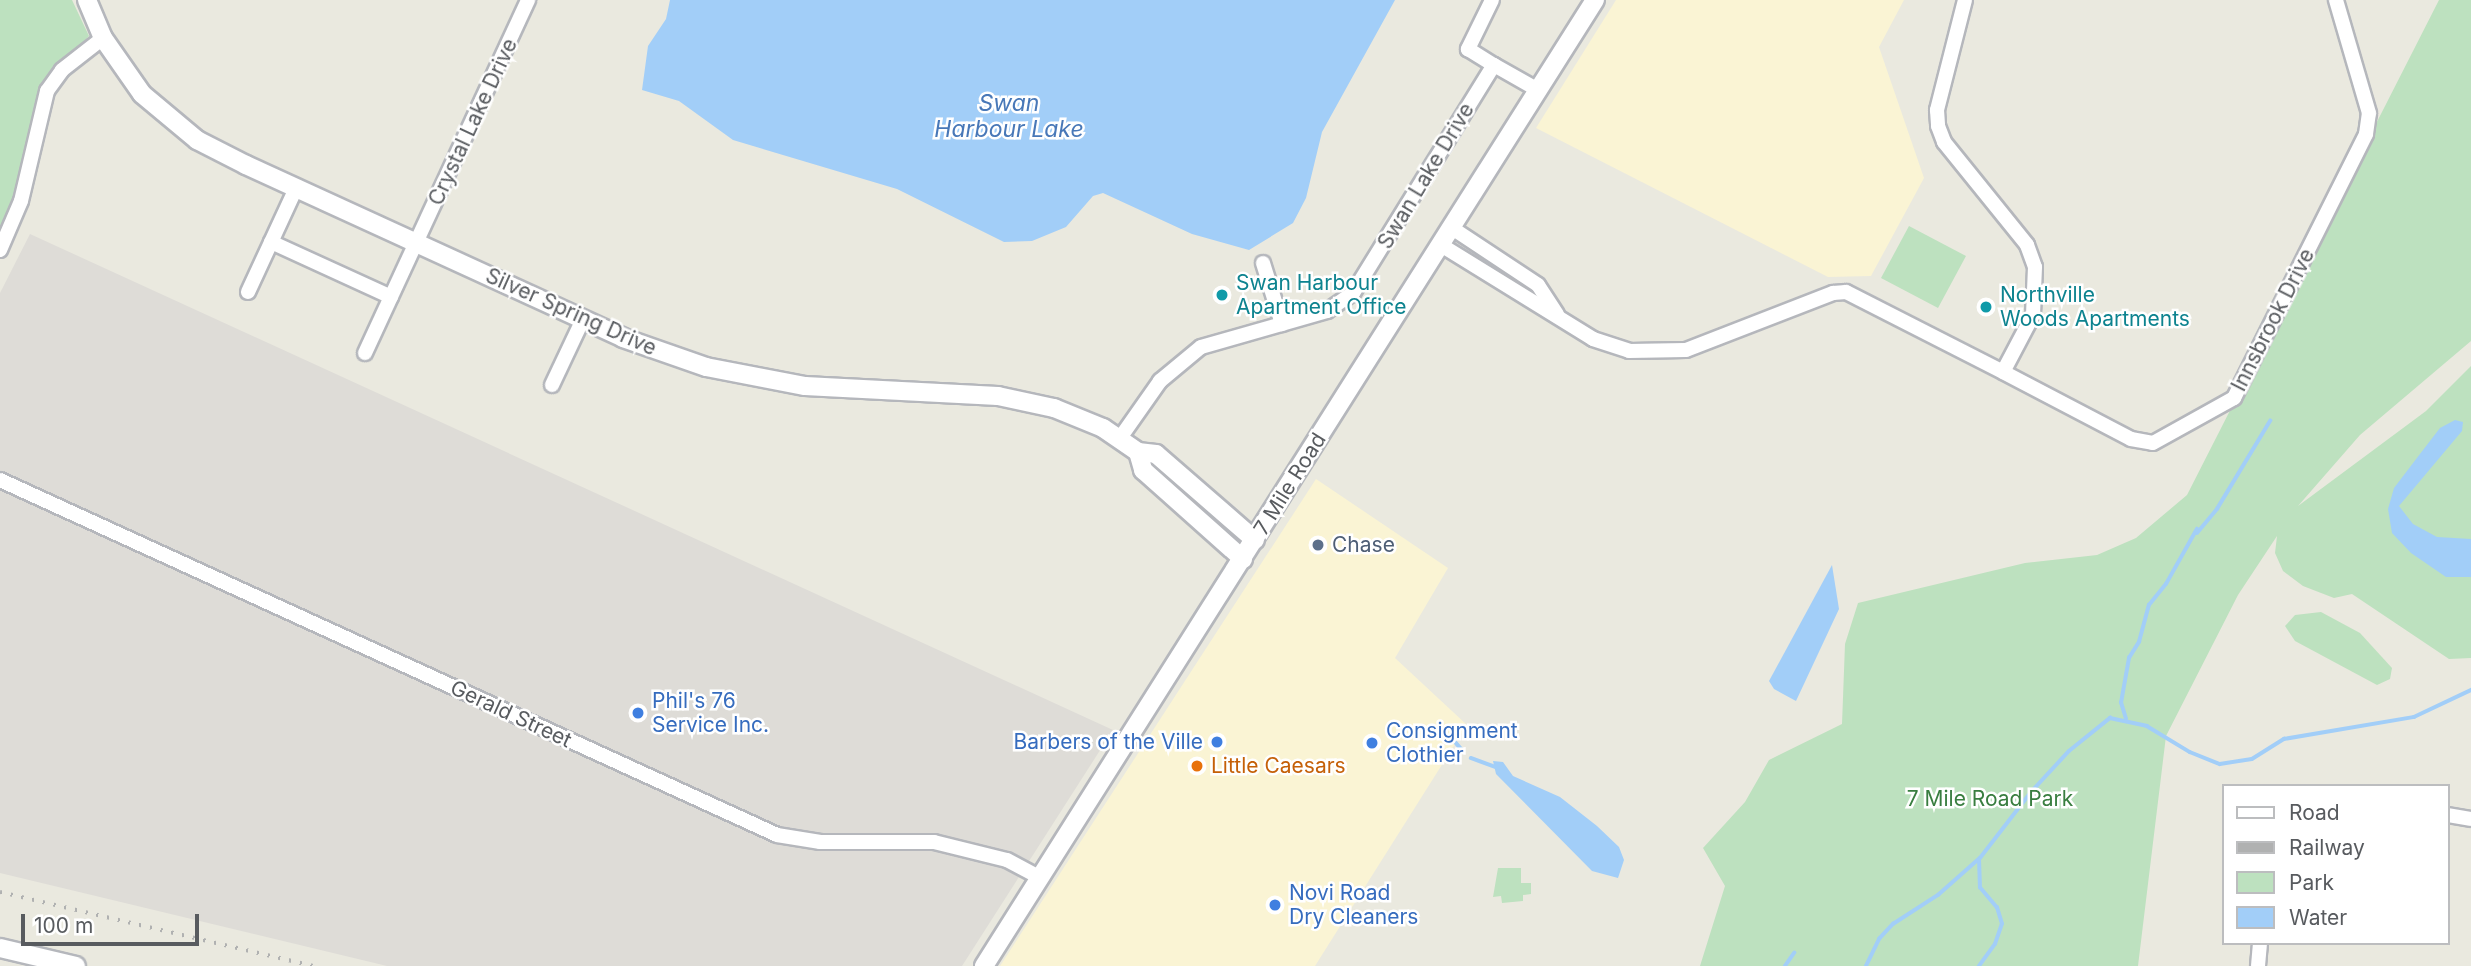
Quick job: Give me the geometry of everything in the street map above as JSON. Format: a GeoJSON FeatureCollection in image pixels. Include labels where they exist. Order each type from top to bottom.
{"type":"FeatureCollection","features":[{"type":"Feature","properties":{"kind":"street","name":"Silver Spring Drive"},"geometry":{"type":"LineString","coordinates":[[86,0],[103,38],[142,94],[182,129],[213,149],[296,188],[637,344],[731,374],[805,386],[1019,398],[1061,410],[1120,438],[1138,452],[1156,454],[1255,540]]}},
{"type":"Feature","properties":{"kind":"street","name":"Crystal Lake Drive"},"geometry":{"type":"LineString","coordinates":[[365,353],[528,0]]}},
{"type":"Feature","properties":{"kind":"street"},"geometry":{"type":"LineString","coordinates":[[1492,0],[1468,49],[1538,90]]}},
{"type":"Feature","properties":{"kind":"street","name":"7 Mile Road"},"geometry":{"type":"LineString","coordinates":[[984,966],[1595,0]]}},
{"type":"Feature","properties":{"kind":"street"},"geometry":{"type":"LineString","coordinates":[[1965,0],[1937,110],[1938,126],[1944,142],[2026,245],[2035,267],[2033,315],[2003,372]]}},
{"type":"Feature","properties":{"kind":"street","name":"Innsbrook Drive"},"geometry":{"type":"LineString","coordinates":[[1441,245],[1527,301],[1558,315],[1604,344],[1632,352],[1668,353],[1703,345],[1833,293],[1846,292],[2143,443],[2162,441],[2234,398],[2368,127],[2369,113],[2336,0]]}},
{"type":"Feature","properties":{"kind":"street"},"geometry":{"type":"LineString","coordinates":[[0,250],[20,201],[47,91],[62,70],[103,38]]}},
{"type":"Feature","properties":{"kind":"street","name":"Swan Lake Drive"},"geometry":{"type":"LineString","coordinates":[[1120,438],[1160,382],[1192,353],[1214,342],[1326,311],[1363,281],[1494,65]]}},
{"type":"Feature","properties":{"kind":"street"},"geometry":{"type":"LineString","coordinates":[[248,292],[296,188]]}},
{"type":"Feature","properties":{"kind":"street","name":"Innsbrook Drive"},"geometry":{"type":"LineString","coordinates":[[1452,228],[1538,285],[1558,315]]}},
{"type":"Feature","properties":{"kind":"street"},"geometry":{"type":"LineString","coordinates":[[271,242],[391,297]]}},
{"type":"Feature","properties":{"kind":"street"},"geometry":{"type":"LineString","coordinates":[[1263,263],[1282,324]]}},
{"type":"Feature","properties":{"kind":"street"},"geometry":{"type":"LineString","coordinates":[[552,385],[583,319]]}},
{"type":"Feature","properties":{"kind":"street","name":"Silver Spring Drive"},"geometry":{"type":"LineString","coordinates":[[1138,452],[1143,470],[1243,559]]}},
{"type":"Feature","properties":{"kind":"street","name":"Gerald Street"},"geometry":{"type":"LineString","coordinates":[[0,480],[776,835],[820,842],[934,842],[1007,860],[1041,878]]}},
{"type":"Feature","properties":{"kind":"street"},"geometry":{"type":"LineString","coordinates":[[2450,815],[2470,817]]}},
{"type":"Feature","properties":{"kind":"street"},"geometry":{"type":"LineString","coordinates":[[2258,966],[2260,945]]}},
{"type":"Feature","properties":{"kind":"street"},"geometry":{"type":"LineString","coordinates":[[0,948],[76,966]]}},
{"type":"Feature","properties":{"kind":"shaded area"},"geometry":{"type":"Polygon","coordinates":[[[1616,0],[1904,0],[1879,47],[1924,178],[1871,276],[1828,277],[1536,128],[1616,0]]]}},
{"type":"Feature","properties":{"kind":"shaded area"},"geometry":{"type":"Polygon","coordinates":[[[30,234],[1113,730],[962,966],[387,966],[0,873],[0,293],[30,234]]]}},
{"type":"Feature","properties":{"kind":"shaded area"},"geometry":{"type":"Polygon","coordinates":[[[1316,479],[1448,568],[1395,658],[1467,725],[1315,966],[1000,966],[1316,479]]]}},
{"type":"Feature","properties":{"kind":"green space"},"geometry":{"type":"Polygon","coordinates":[[[0,0],[72,0],[89,36],[41,89],[17,188],[0,234],[0,0]]]}},
{"type":"Feature","properties":{"kind":"green space","name":"7 Mile Road Park"},"geometry":{"type":"Polygon","coordinates":[[[2439,0],[2471,0],[2471,341],[2360,435],[2298,506],[2426,411],[2471,366],[2471,658],[2449,659],[2352,594],[2334,598],[2303,586],[2283,571],[2275,553],[2277,536],[2238,595],[2166,736],[2138,966],[1700,966],[1725,886],[1703,848],[1745,802],[1769,760],[1842,724],[1845,644],[1858,603],[2025,563],[2097,555],[2136,538],[2187,495],[2439,0]]]}},
{"type":"Feature","properties":{"kind":"green space"},"geometry":{"type":"Polygon","coordinates":[[[1909,226],[1966,256],[1938,308],[1881,278],[1909,226]]]}},
{"type":"Feature","properties":{"kind":"green space"},"geometry":{"type":"Polygon","coordinates":[[[2321,612],[2360,633],[2392,668],[2390,679],[2377,685],[2295,641],[2285,626],[2295,615],[2321,612]]]}},
{"type":"Feature","properties":{"kind":"green space"},"geometry":{"type":"Polygon","coordinates":[[[1498,868],[1521,868],[1521,883],[1531,883],[1531,894],[1523,895],[1523,901],[1502,903],[1501,896],[1493,897],[1498,868]]]}},
{"type":"Feature","properties":{"kind":"water","name":"Swan Harbour Lake"},"geometry":{"type":"Polygon","coordinates":[[[670,0],[1395,0],[1322,132],[1306,198],[1293,223],[1249,250],[1192,234],[1103,193],[1093,196],[1066,227],[1032,241],[1004,242],[897,189],[733,140],[679,101],[642,90],[648,46],[666,19],[670,0]]]}},
{"type":"Feature","properties":{"kind":"water"},"geometry":{"type":"Polygon","coordinates":[[[2455,420],[2463,422],[2462,431],[2399,506],[2413,524],[2437,537],[2471,539],[2471,577],[2446,577],[2411,553],[2392,533],[2388,509],[2394,488],[2440,428],[2455,420]]]}},
{"type":"Feature","properties":{"kind":"water"},"geometry":{"type":"Polygon","coordinates":[[[1832,565],[1839,609],[1796,701],[1774,689],[1769,681],[1832,565]]]}},
{"type":"Feature","properties":{"kind":"water"},"geometry":{"type":"Polygon","coordinates":[[[1493,761],[1503,762],[1513,776],[1560,797],[1597,826],[1619,847],[1624,860],[1618,878],[1592,871],[1496,774],[1493,761]]]}},
{"type":"Feature","properties":{"kind":"waterway"},"geometry":{"type":"LineString","coordinates":[[2197,533],[2217,509],[2270,421]]}},
{"type":"Feature","properties":{"kind":"waterway"},"geometry":{"type":"LineString","coordinates":[[2126,719],[2121,703],[2129,658],[2139,642],[2149,605],[2166,584],[2197,529]]}},
{"type":"Feature","properties":{"kind":"waterway"},"geometry":{"type":"LineString","coordinates":[[1866,966],[1879,939],[1893,924],[1938,895],[1980,858],[2032,791],[2069,751],[2110,718],[2147,726],[2190,752],[2220,764],[2252,759],[2284,739],[2414,717],[2471,690]]}},
{"type":"Feature","properties":{"kind":"waterway"},"geometry":{"type":"LineString","coordinates":[[1451,737],[1463,751]]}},
{"type":"Feature","properties":{"kind":"waterway"},"geometry":{"type":"LineString","coordinates":[[1471,758],[1496,767]]}},
{"type":"Feature","properties":{"kind":"waterway"},"geometry":{"type":"LineString","coordinates":[[1979,860],[1980,888],[1997,908],[2002,924],[1995,944],[1979,966]]}},
{"type":"Feature","properties":{"kind":"waterway"},"geometry":{"type":"LineString","coordinates":[[1785,966],[1794,953]]}},
{"type":"Feature","properties":{"kind":"railway"},"geometry":{"type":"LineString","coordinates":[[0,892],[313,966]]}},
{"type":"Feature","properties":{"kind":"place","name":"Swan Harbour Apartment Office"},"geometry":{"type":"Point","coordinates":[1222,295]}},
{"type":"Feature","properties":{"kind":"place","name":"Northville Woods Apartments"},"geometry":{"type":"Point","coordinates":[1986,307]}},
{"type":"Feature","properties":{"kind":"place","name":"Chase"},"geometry":{"type":"Point","coordinates":[1318,545]}},
{"type":"Feature","properties":{"kind":"place","name":"Phil's 76 Service Inc."},"geometry":{"type":"Point","coordinates":[638,713]}},
{"type":"Feature","properties":{"kind":"place","name":"Barbers of the Ville"},"geometry":{"type":"Point","coordinates":[1217,742]}},
{"type":"Feature","properties":{"kind":"place","name":"Consignment Clothier"},"geometry":{"type":"Point","coordinates":[1372,743]}},
{"type":"Feature","properties":{"kind":"place","name":"Little Caesars"},"geometry":{"type":"Point","coordinates":[1197,766]}},
{"type":"Feature","properties":{"kind":"place","name":"Novi Road Dry Cleaners"},"geometry":{"type":"Point","coordinates":[1275,905]}}]}
